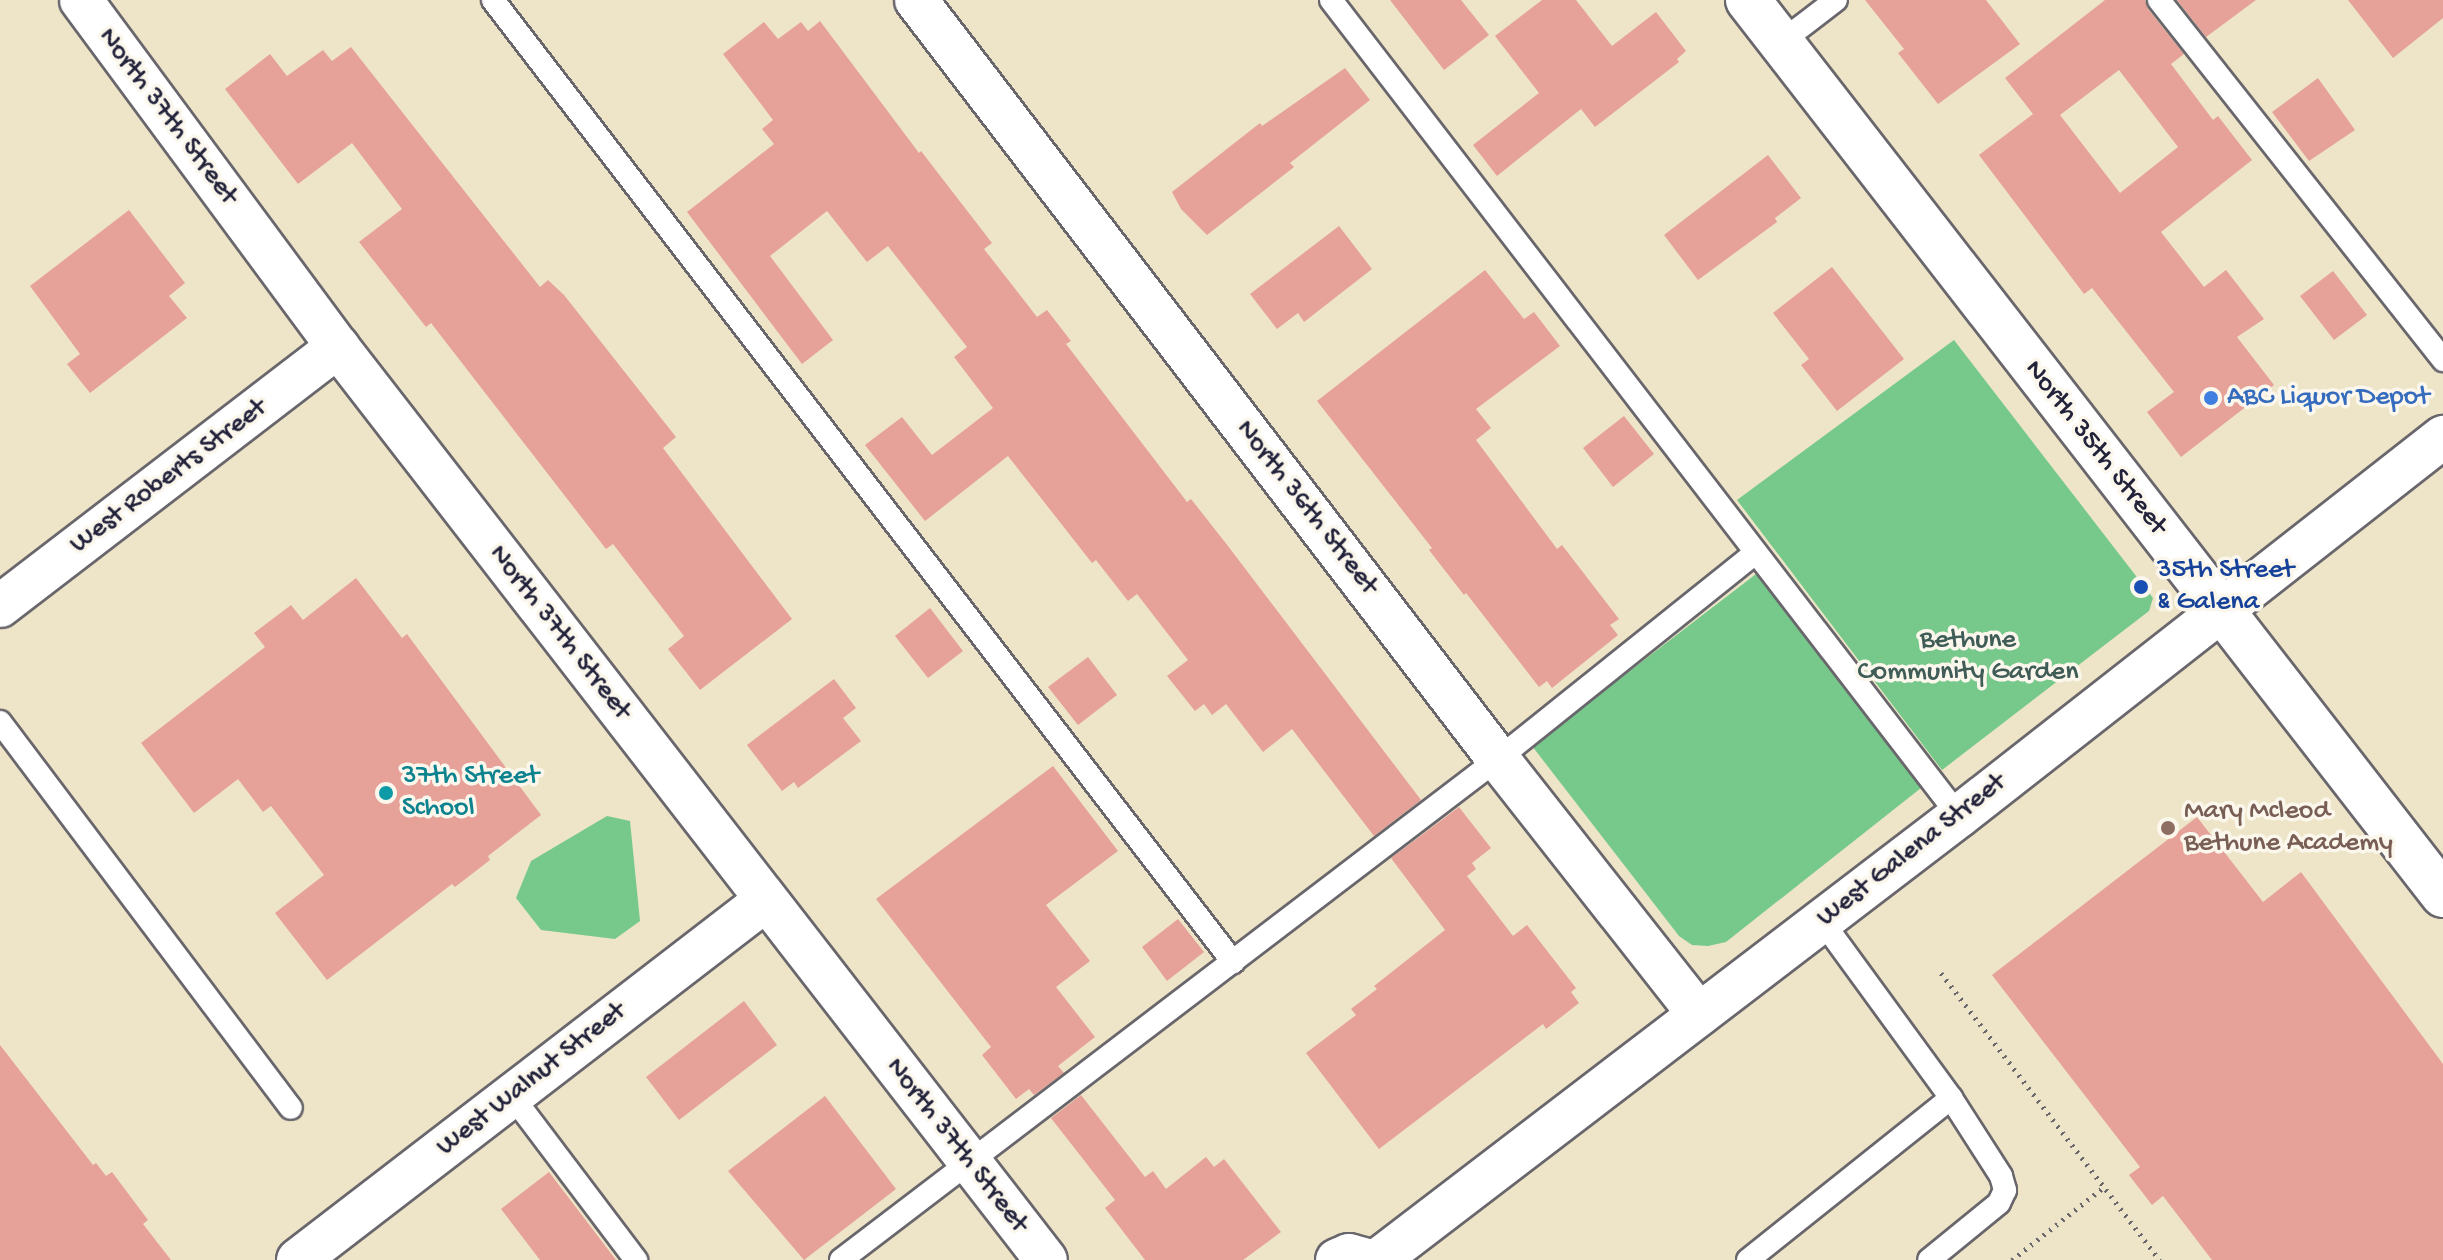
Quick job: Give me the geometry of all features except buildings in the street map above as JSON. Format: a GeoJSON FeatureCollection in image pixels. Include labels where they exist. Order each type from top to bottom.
{"type":"FeatureCollection","features":[{"type":"Feature","properties":{"kind":"main road","name":"North 35th Street"},"geometry":{"type":"LineString","coordinates":[[1748,0],[2443,895]]}},
{"type":"Feature","properties":{"kind":"street","name":"North 37th Street"},"geometry":{"type":"LineString","coordinates":[[81,0],[338,347],[966,1162],[1046,1260]]}},
{"type":"Feature","properties":{"kind":"street","name":"North 36th Street"},"geometry":{"type":"LineString","coordinates":[[916,0],[1498,759],[1699,1014]]}},
{"type":"Feature","properties":{"kind":"street","name":"West Roberts Street"},"geometry":{"type":"LineString","coordinates":[[0,606],[338,347]]}},
{"type":"Feature","properties":{"kind":"street","name":"West Galena Street"},"geometry":{"type":"LineString","coordinates":[[1378,1260],[1959,816],[2443,437]]}},
{"type":"Feature","properties":{"kind":"street","name":"West Walnut Street"},"geometry":{"type":"LineString","coordinates":[[298,1260],[766,900]]}},
{"type":"Feature","properties":{"kind":"street"},"geometry":{"type":"LineString","coordinates":[[1337,1260],[1349,1255],[1368,1260]]}},
{"type":"Feature","properties":{"kind":"lane"},"geometry":{"type":"LineString","coordinates":[[493,0],[1233,962]]}},
{"type":"Feature","properties":{"kind":"lane"},"geometry":{"type":"LineString","coordinates":[[1331,0],[1754,554],[1959,816]]}},
{"type":"Feature","properties":{"kind":"lane"},"geometry":{"type":"LineString","coordinates":[[1781,42],[1836,0]]}},
{"type":"Feature","properties":{"kind":"lane"},"geometry":{"type":"LineString","coordinates":[[2159,0],[2443,360]]}},
{"type":"Feature","properties":{"kind":"lane"},"geometry":{"type":"LineString","coordinates":[[841,1260],[1498,759],[1754,554]]}},
{"type":"Feature","properties":{"kind":"lane"},"geometry":{"type":"LineString","coordinates":[[0,722],[291,1108]]}},
{"type":"Feature","properties":{"kind":"lane"},"geometry":{"type":"LineString","coordinates":[[1822,921],[1951,1098],[2001,1176],[2005,1190],[1999,1203],[1929,1260]]}},
{"type":"Feature","properties":{"kind":"lane"},"geometry":{"type":"LineString","coordinates":[[512,1096],[636,1260]]}},
{"type":"Feature","properties":{"kind":"lane"},"geometry":{"type":"LineString","coordinates":[[1748,1260],[1951,1098]]}},
{"type":"Feature","properties":{"kind":"path"},"geometry":{"type":"LineString","coordinates":[[1941,973],[2160,1260]]}},
{"type":"Feature","properties":{"kind":"path"},"geometry":{"type":"LineString","coordinates":[[2012,1260],[2104,1187]]}},
{"type":"Feature","properties":{"kind":"green space","name":"Bethune Community Garden"},"geometry":{"type":"Polygon","coordinates":[[[1954,340],[2153,598],[2149,611],[1942,770],[1737,500],[1954,340]]]}},
{"type":"Feature","properties":{"kind":"green space"},"geometry":{"type":"Polygon","coordinates":[[[1756,574],[1921,788],[1726,942],[1708,946],[1692,945],[1679,936],[1532,746],[1756,574]]]}},
{"type":"Feature","properties":{"kind":"green space"},"geometry":{"type":"Polygon","coordinates":[[[607,816],[630,821],[640,921],[615,939],[541,930],[516,898],[531,861],[607,816]]]}},
{"type":"Feature","properties":{"kind":"place","name":"ABC Liquor Depot"},"geometry":{"type":"Point","coordinates":[2211,398]}},
{"type":"Feature","properties":{"kind":"place","name":"35th Street & Galena"},"geometry":{"type":"Point","coordinates":[2141,587]}},
{"type":"Feature","properties":{"kind":"place","name":"37th Street School"},"geometry":{"type":"Point","coordinates":[386,793]}},
{"type":"Feature","properties":{"kind":"place","name":"Mary Mcleod Bethune Academy"},"geometry":{"type":"Point","coordinates":[2168,828]}}]}
